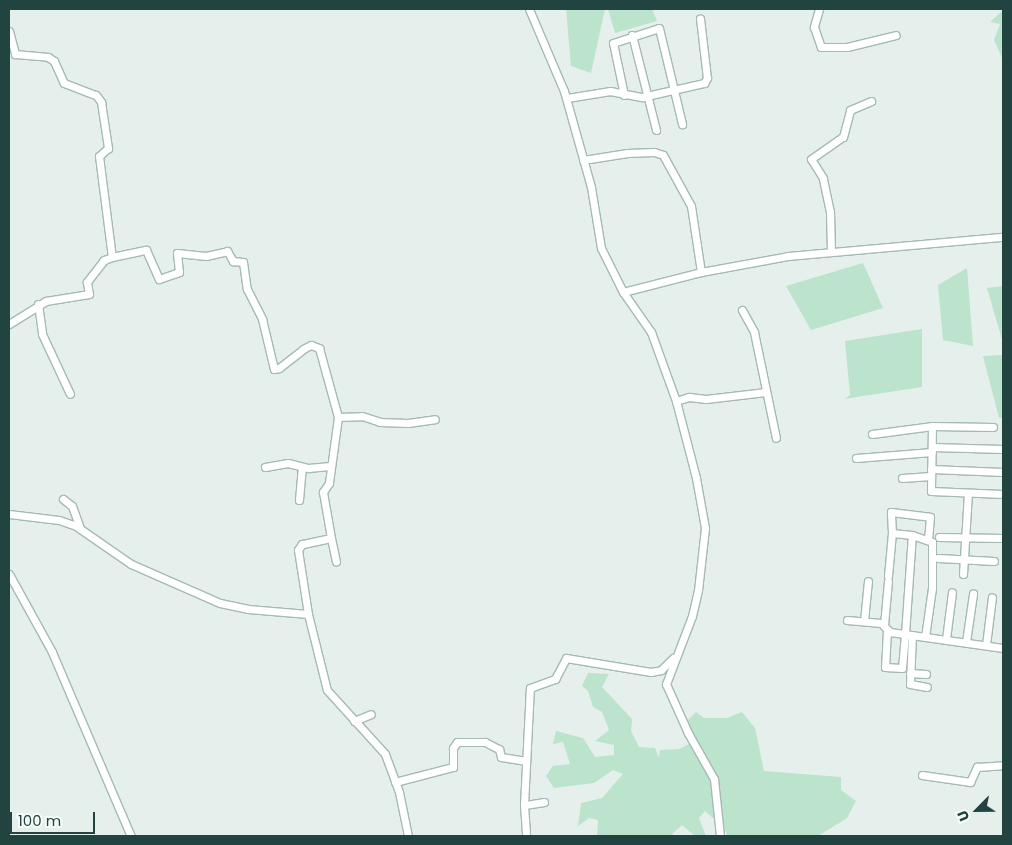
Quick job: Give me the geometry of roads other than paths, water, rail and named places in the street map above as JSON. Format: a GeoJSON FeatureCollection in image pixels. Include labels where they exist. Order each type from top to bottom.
{"type":"FeatureCollection","features":[{"type":"Feature","properties":{"kind":"street"},"geometry":{"type":"LineString","coordinates":[[529,9],[566,98],[583,160],[599,241],[623,292],[650,332],[676,401],[696,478],[705,528],[692,616],[675,656],[666,684],[688,733],[714,779],[720,836]]}},
{"type":"Feature","properties":{"kind":"street"},"geometry":{"type":"LineString","coordinates":[[819,9],[814,28],[821,47],[847,47],[896,35]]}},
{"type":"Feature","properties":{"kind":"street"},"geometry":{"type":"LineString","coordinates":[[566,98],[610,91],[624,95],[647,96],[698,85],[707,78],[700,18]]}},
{"type":"Feature","properties":{"kind":"street"},"geometry":{"type":"LineString","coordinates":[[624,95],[612,45],[632,35],[659,28],[682,124]]}},
{"type":"Feature","properties":{"kind":"street"},"geometry":{"type":"LineString","coordinates":[[9,31],[13,53],[48,58],[54,61],[64,83],[96,95],[101,102],[108,148],[99,156],[112,257]]}},
{"type":"Feature","properties":{"kind":"street"},"geometry":{"type":"LineString","coordinates":[[632,35],[656,130]]}},
{"type":"Feature","properties":{"kind":"street"},"geometry":{"type":"LineString","coordinates":[[831,252],[830,212],[823,178],[811,159],[843,137],[845,119],[850,110],[871,101]]}},
{"type":"Feature","properties":{"kind":"street"},"geometry":{"type":"LineString","coordinates":[[583,160],[654,152],[663,155],[691,206],[701,272]]}},
{"type":"Feature","properties":{"kind":"street"},"geometry":{"type":"LineString","coordinates":[[623,292],[701,272],[766,259],[1003,237]]}},
{"type":"Feature","properties":{"kind":"street"},"geometry":{"type":"LineString","coordinates":[[9,324],[38,304],[89,294],[87,282],[104,260],[112,257],[146,250],[157,279],[179,272],[177,253],[206,256],[227,252],[233,261],[241,260],[250,296],[262,319],[274,369],[279,368],[302,349],[316,346],[321,355],[338,417],[329,483],[323,492],[336,561]]}},
{"type":"Feature","properties":{"kind":"street"},"geometry":{"type":"LineString","coordinates":[[38,304],[42,334],[70,394]]}},
{"type":"Feature","properties":{"kind":"street"},"geometry":{"type":"LineString","coordinates":[[742,310],[754,332],[776,438]]}},
{"type":"Feature","properties":{"kind":"street"},"geometry":{"type":"LineString","coordinates":[[676,401],[689,397],[706,399],[766,392]]}},
{"type":"Feature","properties":{"kind":"street"},"geometry":{"type":"LineString","coordinates":[[338,417],[362,416],[380,422],[408,423],[435,419]]}},
{"type":"Feature","properties":{"kind":"street"},"geometry":{"type":"LineString","coordinates":[[872,434],[932,426],[993,427]]}},
{"type":"Feature","properties":{"kind":"street"},"geometry":{"type":"LineString","coordinates":[[932,426],[931,491],[1003,494]]}},
{"type":"Feature","properties":{"kind":"street"},"geometry":{"type":"LineString","coordinates":[[856,458],[932,450],[1003,449]]}},
{"type":"Feature","properties":{"kind":"street"},"geometry":{"type":"LineString","coordinates":[[265,467],[296,463],[302,467],[330,466]]}},
{"type":"Feature","properties":{"kind":"street"},"geometry":{"type":"LineString","coordinates":[[299,500],[302,467]]}},
{"type":"Feature","properties":{"kind":"street"},"geometry":{"type":"LineString","coordinates":[[902,478],[931,473],[1003,472]]}},
{"type":"Feature","properties":{"kind":"street"},"geometry":{"type":"LineString","coordinates":[[963,574],[968,493]]}},
{"type":"Feature","properties":{"kind":"street"},"geometry":{"type":"LineString","coordinates":[[64,499],[71,504],[80,528]]}},
{"type":"Feature","properties":{"kind":"street"},"geometry":{"type":"LineString","coordinates":[[912,535],[907,635],[902,668],[884,667],[892,533],[891,512],[930,517],[928,539]]}},
{"type":"Feature","properties":{"kind":"street"},"geometry":{"type":"LineString","coordinates":[[9,514],[58,520],[80,528],[131,564],[220,602],[248,609],[308,614]]}},
{"type":"Feature","properties":{"kind":"street"},"geometry":{"type":"LineString","coordinates":[[892,533],[912,535],[928,539],[932,542],[932,588],[925,637]]}},
{"type":"Feature","properties":{"kind":"street"},"geometry":{"type":"LineString","coordinates":[[939,536],[1003,538]]}},
{"type":"Feature","properties":{"kind":"street"},"geometry":{"type":"LineString","coordinates":[[331,538],[302,544],[298,550],[308,614],[327,690],[382,749],[396,782],[408,836]]}},
{"type":"Feature","properties":{"kind":"street"},"geometry":{"type":"LineString","coordinates":[[938,558],[994,561]]}},
{"type":"Feature","properties":{"kind":"street"},"geometry":{"type":"LineString","coordinates":[[9,574],[52,652],[131,836]]}},
{"type":"Feature","properties":{"kind":"street"},"geometry":{"type":"LineString","coordinates":[[864,621],[868,581]]}},
{"type":"Feature","properties":{"kind":"street"},"geometry":{"type":"LineString","coordinates":[[946,640],[952,592]]}},
{"type":"Feature","properties":{"kind":"street"},"geometry":{"type":"LineString","coordinates":[[966,642],[973,594]]}},
{"type":"Feature","properties":{"kind":"street"},"geometry":{"type":"LineString","coordinates":[[986,644],[992,597]]}},
{"type":"Feature","properties":{"kind":"street"},"geometry":{"type":"LineString","coordinates":[[848,620],[864,621],[907,635],[986,644],[1003,648]]}},
{"type":"Feature","properties":{"kind":"street"},"geometry":{"type":"LineString","coordinates":[[907,635],[910,684],[927,687]]}},
{"type":"Feature","properties":{"kind":"street"},"geometry":{"type":"LineString","coordinates":[[526,836],[524,805],[528,693],[533,686],[555,680],[563,660],[656,672],[675,656]]}},
{"type":"Feature","properties":{"kind":"street"},"geometry":{"type":"LineString","coordinates":[[910,672],[926,674]]}},
{"type":"Feature","properties":{"kind":"street"},"geometry":{"type":"LineString","coordinates":[[354,721],[371,714]]}},
{"type":"Feature","properties":{"kind":"street"},"geometry":{"type":"LineString","coordinates":[[396,782],[453,767],[453,748],[457,742],[486,742],[498,749],[501,757],[525,761]]}},
{"type":"Feature","properties":{"kind":"street"},"geometry":{"type":"LineString","coordinates":[[922,775],[970,782],[977,767],[1003,765]]}},
{"type":"Feature","properties":{"kind":"street"},"geometry":{"type":"LineString","coordinates":[[524,805],[544,802]]}}]}
